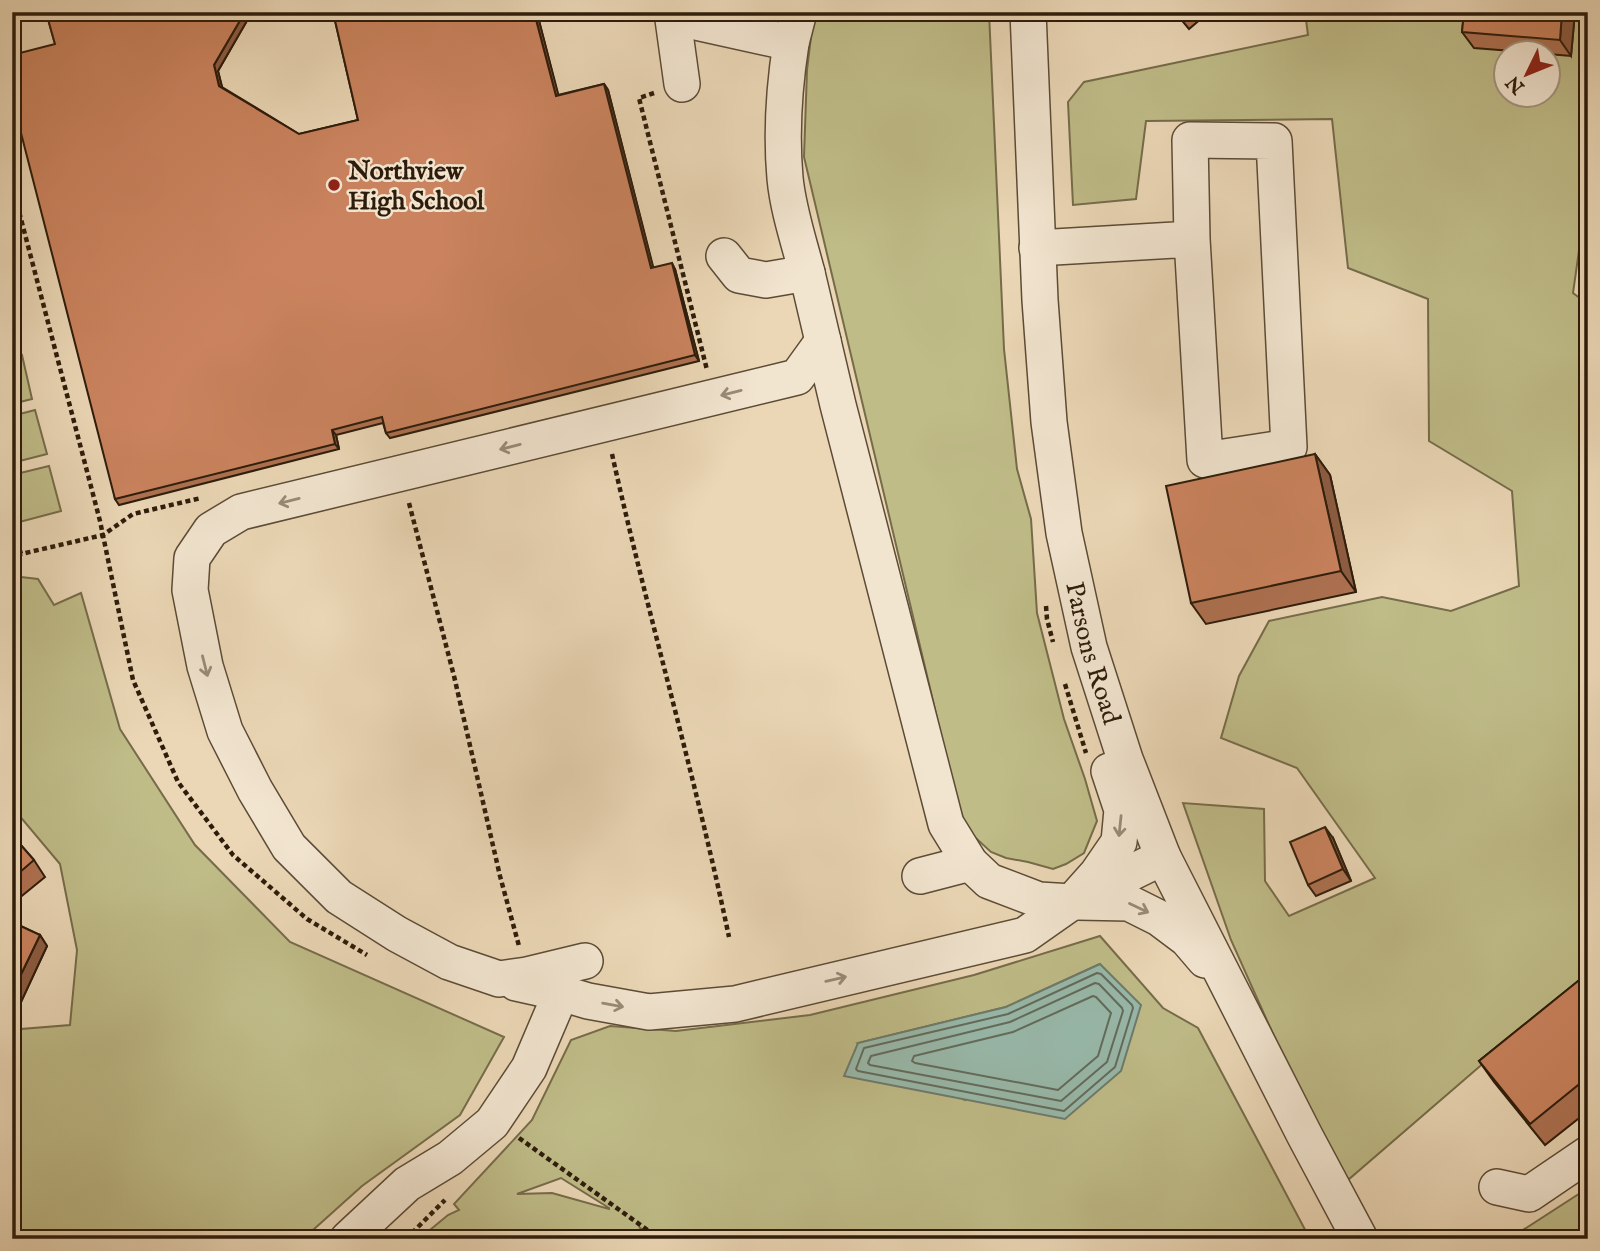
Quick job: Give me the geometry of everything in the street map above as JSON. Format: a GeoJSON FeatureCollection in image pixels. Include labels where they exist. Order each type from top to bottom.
{"type":"FeatureCollection","features":[{"type":"Feature","properties":{"kind":"street"},"geometry":{"type":"LineString","coordinates":[[672,12],[672,87]]}},
{"type":"Feature","properties":{"kind":"street"},"geometry":{"type":"LineString","coordinates":[[678,12],[691,21],[795,28],[786,74],[783,132],[785,181],[838,405],[946,824],[970,863],[989,881],[1039,900],[1129,903],[1159,918],[1186,939],[1232,992]]}},
{"type":"Feature","properties":{"kind":"street","name":"Parsons Road"},"geometry":{"type":"LineString","coordinates":[[1028,12],[1049,422],[1064,533],[1089,647],[1121,747],[1163,857],[1360,1239]]}},
{"type":"Feature","properties":{"kind":"street"},"geometry":{"type":"LineString","coordinates":[[1190,140],[1274,141],[1289,447],[1205,460],[1192,239],[1190,140]]}},
{"type":"Feature","properties":{"kind":"street"},"geometry":{"type":"LineString","coordinates":[[1038,248],[1192,239]]}},
{"type":"Feature","properties":{"kind":"street"},"geometry":{"type":"LineString","coordinates":[[724,256],[739,275],[766,280],[807,273]]}},
{"type":"Feature","properties":{"kind":"street"},"geometry":{"type":"LineString","coordinates":[[822,341],[797,377],[241,512],[211,530],[192,558],[190,590],[205,666],[225,731],[255,790],[289,847],[339,897],[397,934],[449,962],[513,977],[588,1001],[649,1012],[735,1004],[1025,935],[1072,902],[1163,857]]}},
{"type":"Feature","properties":{"kind":"street"},"geometry":{"type":"LineString","coordinates":[[797,377],[838,405]]}},
{"type":"Feature","properties":{"kind":"street"},"geometry":{"type":"LineString","coordinates":[[1072,902],[1097,874],[1119,842],[1122,810],[1066,631],[1073,571]]}},
{"type":"Feature","properties":{"kind":"street"},"geometry":{"type":"LineString","coordinates":[[920,876],[970,863]]}},
{"type":"Feature","properties":{"kind":"street"},"geometry":{"type":"LineString","coordinates":[[513,977],[585,961]]}},
{"type":"Feature","properties":{"kind":"street"},"geometry":{"type":"LineString","coordinates":[[348,1239],[407,1184],[450,1158],[492,1123],[529,1068],[561,993]]}},
{"type":"Feature","properties":{"kind":"street"},"geometry":{"type":"LineString","coordinates":[[1497,1187],[1529,1194],[1588,1154]]}},
{"type":"Feature","properties":{"kind":"path"},"geometry":{"type":"LineString","coordinates":[[672,87],[639,98],[707,372]]}},
{"type":"Feature","properties":{"kind":"path"},"geometry":{"type":"LineString","coordinates":[[12,201],[16,200],[103,535],[133,680],[178,782],[233,855],[307,919],[373,959]]}},
{"type":"Feature","properties":{"kind":"path"},"geometry":{"type":"LineString","coordinates":[[605,424],[729,937]]}},
{"type":"Feature","properties":{"kind":"path"},"geometry":{"type":"LineString","coordinates":[[402,474],[457,688],[500,876],[513,977]]}},
{"type":"Feature","properties":{"kind":"path"},"geometry":{"type":"LineString","coordinates":[[15,534],[21,554],[103,535],[133,514],[212,495]]}},
{"type":"Feature","properties":{"kind":"path"},"geometry":{"type":"LineString","coordinates":[[1045,594],[1047,619],[1054,643]]}},
{"type":"Feature","properties":{"kind":"path"},"geometry":{"type":"LineString","coordinates":[[1064,680],[1090,763]]}},
{"type":"Feature","properties":{"kind":"path"},"geometry":{"type":"LineString","coordinates":[[513,1133],[660,1239]]}},
{"type":"Feature","properties":{"kind":"shaded area"},"geometry":{"type":"Polygon","coordinates":[[[814,12],[989,12],[1004,349],[1017,469],[1031,519],[1037,613],[1064,719],[1097,821],[1084,853],[1053,869],[991,852],[968,831],[957,802],[804,157],[807,70],[814,12]]]}},
{"type":"Feature","properties":{"kind":"shaded area"},"geometry":{"type":"Polygon","coordinates":[[[1305,12],[1588,12],[1588,187],[1573,293],[1588,304],[1588,973],[1341,1186],[1231,940],[1183,803],[1264,809],[1265,881],[1289,916],[1375,878],[1297,768],[1221,738],[1239,676],[1269,621],[1382,597],[1451,611],[1519,586],[1512,491],[1429,441],[1428,299],[1348,268],[1332,119],[1146,121],[1136,199],[1073,205],[1068,102],[1084,82],[1308,35],[1305,12]]]}},
{"type":"Feature","properties":{"kind":"shaded area"},"geometry":{"type":"Polygon","coordinates":[[[22,355],[32,399],[12,404],[12,357],[22,355]]]}},
{"type":"Feature","properties":{"kind":"shaded area"},"geometry":{"type":"Polygon","coordinates":[[[35,410],[47,454],[12,463],[12,416],[35,410]]]}},
{"type":"Feature","properties":{"kind":"shaded area"},"geometry":{"type":"Polygon","coordinates":[[[49,466],[61,511],[12,524],[12,475],[49,466]]]}},
{"type":"Feature","properties":{"kind":"shaded area"},"geometry":{"type":"Polygon","coordinates":[[[12,576],[38,579],[54,605],[81,593],[120,729],[195,845],[290,942],[504,1037],[460,1115],[362,1186],[303,1239],[12,1239],[12,1043],[21,1029],[70,1025],[77,950],[60,864],[12,807],[12,576]]]}},
{"type":"Feature","properties":{"kind":"shaded area"},"geometry":{"type":"Polygon","coordinates":[[[1100,936],[1163,1008],[1198,1028],[1310,1239],[657,1239],[639,1227],[652,1239],[419,1239],[448,1215],[459,1210],[454,1204],[532,1120],[571,1040],[610,1026],[676,1031],[810,1015],[974,975],[1100,936]],[[1100,964],[1006,1007],[858,1043],[965,1100],[1100,964]],[[561,1178],[517,1194],[552,1193],[609,1209],[609,1208],[561,1178]]]}},
{"type":"Feature","properties":{"kind":"shaded area"},"geometry":{"type":"Polygon","coordinates":[[[1588,1188],[1588,1239],[1509,1239],[1588,1188]]]}},
{"type":"Feature","properties":{"kind":"water"},"geometry":{"type":"Polygon","coordinates":[[[1100,964],[1141,1005],[1121,1071],[1065,1119],[844,1076],[858,1043],[1006,1007],[1100,964]]]}},
{"type":"Feature","properties":{"kind":"building","name":"Northview High School"},"geometry":{"type":"Polygon","coordinates":[[[46,12],[245,12],[214,65],[219,86],[299,134],[358,120],[333,12],[534,12],[556,96],[604,84],[651,268],[672,263],[695,355],[386,433],[382,417],[332,430],[335,444],[115,499],[12,98],[12,55],[55,44],[46,12]]]}},
{"type":"Feature","properties":{"kind":"building"},"geometry":{"type":"Polygon","coordinates":[[[1464,12],[1562,12],[1560,38],[1462,32],[1464,12]]]}},
{"type":"Feature","properties":{"kind":"building"},"geometry":{"type":"Polygon","coordinates":[[[1315,454],[1341,571],[1191,603],[1166,486],[1315,454]]]}},
{"type":"Feature","properties":{"kind":"building"},"geometry":{"type":"Polygon","coordinates":[[[1325,827],[1343,869],[1308,885],[1290,842],[1325,827]]]}},
{"type":"Feature","properties":{"kind":"building"},"geometry":{"type":"Polygon","coordinates":[[[12,835],[34,860],[12,879],[12,835]]]}},
{"type":"Feature","properties":{"kind":"building"},"geometry":{"type":"Polygon","coordinates":[[[12,922],[40,935],[13,991],[12,990],[12,922]]]}},
{"type":"Feature","properties":{"kind":"building"},"geometry":{"type":"Polygon","coordinates":[[[1588,973],[1588,1077],[1530,1124],[1479,1061],[1588,973]]]}},
{"type":"Feature","properties":{"kind":"place","name":"Northview High School"},"geometry":{"type":"Point","coordinates":[334,185]}}]}
